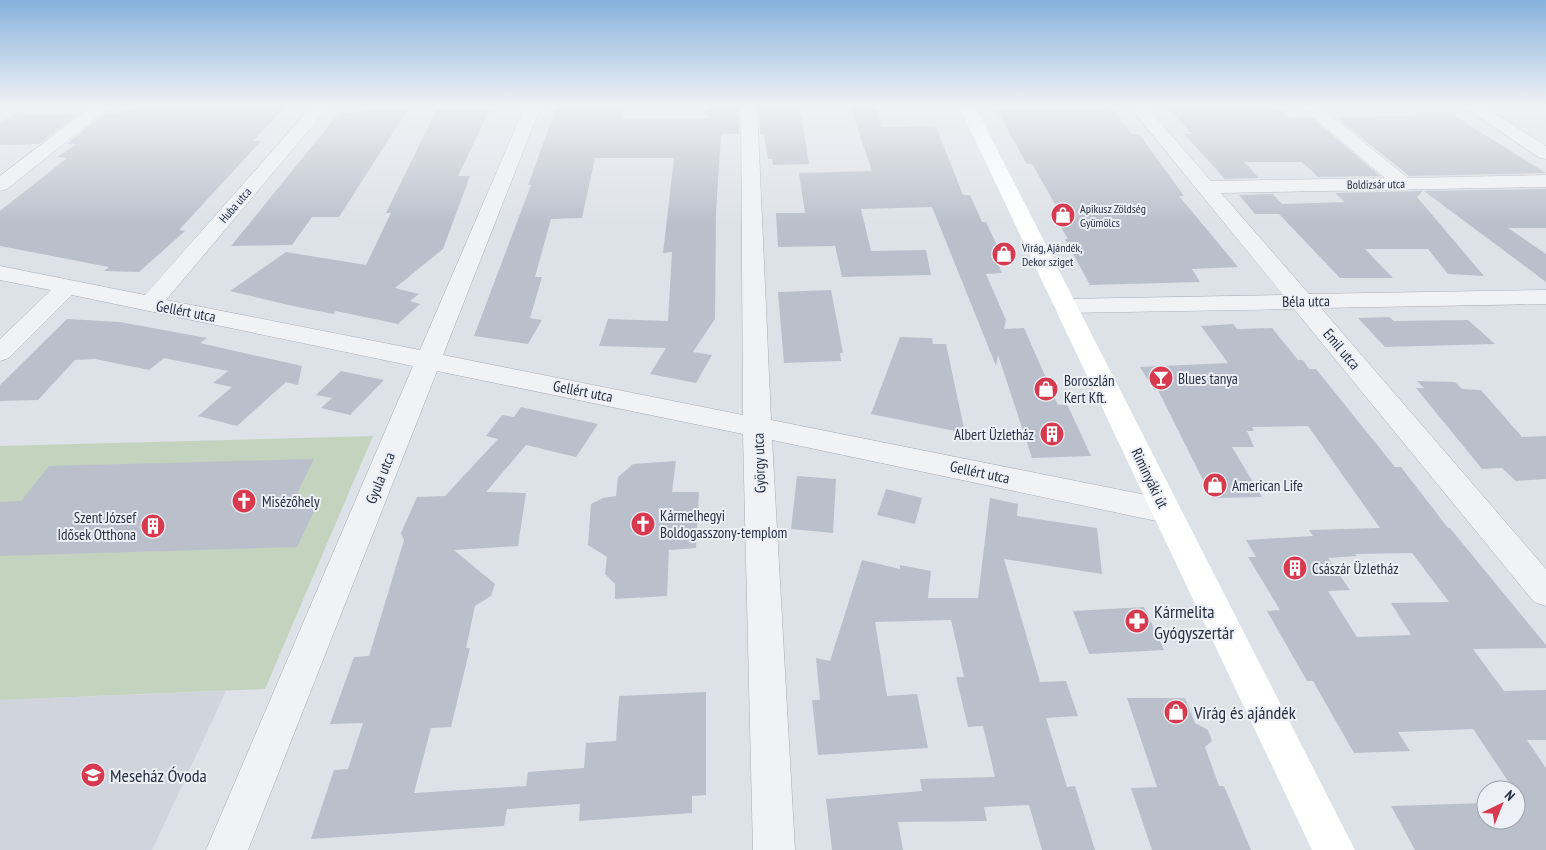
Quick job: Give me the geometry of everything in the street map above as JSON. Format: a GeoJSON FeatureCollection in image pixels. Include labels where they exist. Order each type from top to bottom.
{"type":"FeatureCollection","features":[{"type":"Feature","properties":{"kind":"main road","name":"Riminyáki út"},"geometry":{"type":"LineString","coordinates":[[986,146],[1334,850]]}},
{"type":"Feature","properties":{"kind":"street"},"geometry":{"type":"LineString","coordinates":[[0,184],[51,146]]}},
{"type":"Feature","properties":{"kind":"street","name":"Huba utca"},"geometry":{"type":"LineString","coordinates":[[150,304],[287,146]]}},
{"type":"Feature","properties":{"kind":"street","name":"Gyula utca"},"geometry":{"type":"LineString","coordinates":[[227,850],[517,146]]}},
{"type":"Feature","properties":{"kind":"street","name":"György utca"},"geometry":{"type":"LineString","coordinates":[[750,146],[757,427],[774,850]]}},
{"type":"Feature","properties":{"kind":"street","name":"Emil utca"},"geometry":{"type":"LineString","coordinates":[[1170,146],[1543,585]]}},
{"type":"Feature","properties":{"kind":"street"},"geometry":{"type":"LineString","coordinates":[[1357,146],[1404,184]]}},
{"type":"Feature","properties":{"kind":"street"},"geometry":{"type":"LineString","coordinates":[[1533,146],[1546,154]]}},
{"type":"Feature","properties":{"kind":"street","name":"Boldizsár utca"},"geometry":{"type":"LineString","coordinates":[[1205,188],[1546,181]]}},
{"type":"Feature","properties":{"kind":"street","name":"Gellért utca"},"geometry":{"type":"LineString","coordinates":[[0,273],[1166,511]]}},
{"type":"Feature","properties":{"kind":"street"},"geometry":{"type":"LineString","coordinates":[[0,353],[68,286]]}},
{"type":"Feature","properties":{"kind":"street","name":"Béla utca"},"geometry":{"type":"LineString","coordinates":[[1065,306],[1301,300],[1546,297]]}},
{"type":"Feature","properties":{"kind":"shaded area","name":"Meseház Óvoda"},"geometry":{"type":"Polygon","coordinates":[[[226,691],[152,850],[0,850],[0,700],[226,691]]]}},
{"type":"Feature","properties":{"kind":"green space"},"geometry":{"type":"Polygon","coordinates":[[[373,436],[265,689],[0,700],[0,446],[373,436]]]}},
{"type":"Feature","properties":{"kind":"building"},"geometry":{"type":"Polygon","coordinates":[[[74,146],[257,146],[179,230],[185,231],[139,272],[104,271],[109,267],[0,246],[0,211],[67,158],[57,157],[74,146]]]}},
{"type":"Feature","properties":{"kind":"building"},"geometry":{"type":"Polygon","coordinates":[[[312,146],[385,146],[339,217],[312,217],[292,245],[231,246],[312,146]]]}},
{"type":"Feature","properties":{"kind":"building"},"geometry":{"type":"Polygon","coordinates":[[[419,146],[472,146],[458,176],[470,176],[443,249],[395,288],[419,294],[410,301],[420,304],[398,324],[336,311],[333,314],[230,291],[286,252],[366,265],[391,213],[386,213],[419,146]]]}},
{"type":"Feature","properties":{"kind":"building"},"geometry":{"type":"Polygon","coordinates":[[[542,146],[720,146],[716,213],[715,319],[693,352],[712,355],[696,383],[650,374],[666,348],[599,346],[608,319],[668,321],[672,252],[663,253],[674,158],[595,158],[582,218],[551,219],[535,277],[542,277],[530,318],[542,320],[528,344],[474,336],[531,185],[528,185],[542,146]]]}},
{"type":"Feature","properties":{"kind":"building"},"geometry":{"type":"Polygon","coordinates":[[[766,146],[806,146],[809,164],[773,165],[772,159],[768,159],[766,146]]]}},
{"type":"Feature","properties":{"kind":"building"},"geometry":{"type":"Polygon","coordinates":[[[863,146],[944,146],[963,195],[970,195],[982,222],[986,222],[1003,258],[996,259],[1002,273],[986,274],[1006,320],[1004,329],[1024,328],[1058,405],[1067,404],[1091,456],[1032,458],[998,355],[996,366],[932,207],[861,209],[871,251],[926,250],[931,275],[842,277],[835,246],[778,247],[776,213],[805,213],[799,173],[872,171],[863,146]]]}},
{"type":"Feature","properties":{"kind":"building"},"geometry":{"type":"Polygon","coordinates":[[[1017,146],[1147,146],[1184,196],[1179,196],[1238,267],[1192,269],[1200,282],[1090,285],[1065,239],[1068,239],[1051,211],[1059,211],[1032,164],[1027,164],[1017,146]]]}},
{"type":"Feature","properties":{"kind":"building"},"geometry":{"type":"Polygon","coordinates":[[[1195,146],[1345,146],[1380,176],[1318,177],[1302,162],[1244,162],[1259,178],[1225,179],[1195,146]]]}},
{"type":"Feature","properties":{"kind":"building"},"geometry":{"type":"Polygon","coordinates":[[[1371,146],[1502,146],[1546,173],[1409,176],[1371,146]]]}},
{"type":"Feature","properties":{"kind":"building"},"geometry":{"type":"Polygon","coordinates":[[[1546,189],[1546,228],[1508,228],[1546,254],[1546,282],[1424,191],[1546,189]]]}},
{"type":"Feature","properties":{"kind":"building"},"geometry":{"type":"Polygon","coordinates":[[[1423,191],[1417,197],[1484,276],[1448,274],[1428,249],[1365,249],[1393,278],[1340,278],[1279,214],[1255,214],[1239,195],[1273,194],[1282,204],[1345,202],[1335,193],[1423,191]]]}},
{"type":"Feature","properties":{"kind":"building"},"geometry":{"type":"Polygon","coordinates":[[[831,290],[843,353],[840,353],[841,361],[784,363],[778,292],[831,290]]]}},
{"type":"Feature","properties":{"kind":"building"},"geometry":{"type":"Polygon","coordinates":[[[1389,317],[1394,321],[1468,320],[1495,344],[1385,347],[1358,318],[1389,317]]]}},
{"type":"Feature","properties":{"kind":"building"},"geometry":{"type":"Polygon","coordinates":[[[67,319],[120,322],[207,338],[200,343],[302,366],[298,385],[286,382],[237,426],[198,416],[232,387],[213,383],[228,371],[164,358],[149,370],[95,359],[75,360],[38,400],[0,401],[0,385],[67,319]]]}},
{"type":"Feature","properties":{"kind":"building"},"geometry":{"type":"Polygon","coordinates":[[[1233,324],[1237,329],[1272,328],[1298,360],[1303,360],[1309,369],[1316,369],[1395,467],[1401,467],[1448,528],[1450,528],[1546,645],[1546,648],[1473,649],[1504,691],[1546,690],[1546,740],[1527,740],[1546,768],[1546,850],[1415,850],[1391,806],[1476,803],[1476,830],[1526,830],[1526,780],[1507,780],[1473,729],[1398,732],[1410,751],[1354,753],[1313,681],[1307,681],[1267,611],[1280,610],[1248,557],[1256,557],[1246,540],[1313,536],[1309,530],[1380,528],[1308,426],[1252,427],[1254,431],[1247,431],[1254,447],[1232,447],[1262,497],[1212,498],[1158,390],[1154,390],[1140,367],[1228,363],[1201,326],[1233,324]],[[1412,553],[1355,554],[1357,556],[1328,558],[1350,590],[1328,591],[1357,637],[1411,635],[1391,603],[1449,602],[1412,553]]]}},
{"type":"Feature","properties":{"kind":"building"},"geometry":{"type":"Polygon","coordinates":[[[900,337],[932,338],[933,344],[946,344],[965,433],[871,414],[900,337]]]}},
{"type":"Feature","properties":{"kind":"building"},"geometry":{"type":"Polygon","coordinates":[[[341,371],[384,380],[350,415],[321,408],[332,398],[316,395],[341,371]]]}},
{"type":"Feature","properties":{"kind":"building"},"geometry":{"type":"Polygon","coordinates":[[[1417,381],[1455,382],[1462,389],[1481,390],[1522,437],[1546,436],[1546,479],[1516,481],[1502,468],[1482,469],[1416,388],[1424,388],[1417,381]]]}},
{"type":"Feature","properties":{"kind":"building"},"geometry":{"type":"Polygon","coordinates":[[[521,407],[598,424],[576,457],[526,445],[486,492],[526,493],[518,546],[454,550],[495,584],[491,596],[475,606],[466,648],[470,648],[451,727],[431,728],[414,793],[526,786],[528,772],[584,768],[586,743],[616,741],[619,696],[706,692],[706,795],[692,796],[692,813],[579,821],[580,804],[507,809],[504,826],[311,839],[334,770],[348,769],[363,723],[330,724],[354,657],[369,656],[404,540],[401,533],[417,497],[445,496],[498,439],[486,436],[502,415],[514,417],[521,407]]]}},
{"type":"Feature","properties":{"kind":"building","name":"Szent József Idősek Otthona"},"geometry":{"type":"Polygon","coordinates":[[[314,459],[291,506],[317,505],[297,547],[0,556],[0,502],[21,501],[49,466],[314,459]]]}},
{"type":"Feature","properties":{"kind":"building","name":"Kármelhegyi Boldogasszony-templom"},"geometry":{"type":"Polygon","coordinates":[[[676,461],[672,492],[699,492],[696,548],[669,550],[667,596],[615,599],[615,584],[605,574],[607,557],[588,545],[591,504],[603,498],[616,496],[618,477],[633,464],[676,461]]]}},
{"type":"Feature","properties":{"kind":"building"},"geometry":{"type":"Polygon","coordinates":[[[797,476],[836,479],[833,533],[791,529],[797,476]]]}},
{"type":"Feature","properties":{"kind":"building"},"geometry":{"type":"Polygon","coordinates":[[[886,489],[922,498],[915,524],[877,515],[886,489]]]}},
{"type":"Feature","properties":{"kind":"building"},"geometry":{"type":"Polygon","coordinates":[[[990,498],[1018,504],[1017,516],[1097,528],[1102,574],[1004,559],[1040,682],[1066,681],[1078,716],[1046,718],[1067,787],[1075,786],[1095,850],[1042,850],[1029,805],[984,807],[987,821],[898,822],[903,850],[832,850],[826,799],[922,791],[920,779],[995,777],[983,726],[968,727],[956,677],[964,677],[951,620],[875,622],[887,696],[917,694],[928,748],[818,755],[812,700],[820,700],[816,658],[830,661],[862,560],[900,569],[900,565],[931,571],[928,598],[978,598],[990,498]]]}},
{"type":"Feature","properties":{"kind":"building"},"geometry":{"type":"Polygon","coordinates":[[[1144,607],[1164,650],[1089,654],[1073,611],[1144,607]]]}},
{"type":"Feature","properties":{"kind":"building"},"geometry":{"type":"Polygon","coordinates":[[[1127,698],[1185,698],[1195,723],[1208,730],[1212,741],[1205,747],[1219,786],[1224,786],[1251,850],[1152,850],[1131,788],[1157,787],[1127,698]]]}},
{"type":"Feature","properties":{"kind":"place","name":"Apikusz Zöldség Gyümölcs"},"geometry":{"type":"Point","coordinates":[1063,215]}},
{"type":"Feature","properties":{"kind":"place","name":"Virág, Ajándék, Dekor sziget"},"geometry":{"type":"Point","coordinates":[1004,254]}},
{"type":"Feature","properties":{"kind":"place","name":"Blues tanya"},"geometry":{"type":"Point","coordinates":[1161,378]}},
{"type":"Feature","properties":{"kind":"place","name":"Boroszlán Kert Kft."},"geometry":{"type":"Point","coordinates":[1046,389]}},
{"type":"Feature","properties":{"kind":"place","name":"Albert Üzletház"},"geometry":{"type":"Point","coordinates":[1052,434]}},
{"type":"Feature","properties":{"kind":"place","name":"American Life"},"geometry":{"type":"Point","coordinates":[1215,485]}},
{"type":"Feature","properties":{"kind":"place","name":"Misézőhely"},"geometry":{"type":"Point","coordinates":[244,501]}},
{"type":"Feature","properties":{"kind":"place","name":"Kármelhegyi Boldogasszony-templom"},"geometry":{"type":"Point","coordinates":[643,524]}},
{"type":"Feature","properties":{"kind":"place","name":"Szent József Idősek Otthona"},"geometry":{"type":"Point","coordinates":[153,526]}},
{"type":"Feature","properties":{"kind":"place","name":"Császár Üzletház"},"geometry":{"type":"Point","coordinates":[1295,568]}},
{"type":"Feature","properties":{"kind":"place","name":"Kármelita Gyógyszertár"},"geometry":{"type":"Point","coordinates":[1137,621]}},
{"type":"Feature","properties":{"kind":"place","name":"Virág és ajándék"},"geometry":{"type":"Point","coordinates":[1176,712]}},
{"type":"Feature","properties":{"kind":"place","name":"Meseház Óvoda"},"geometry":{"type":"Point","coordinates":[93,775]}}]}
